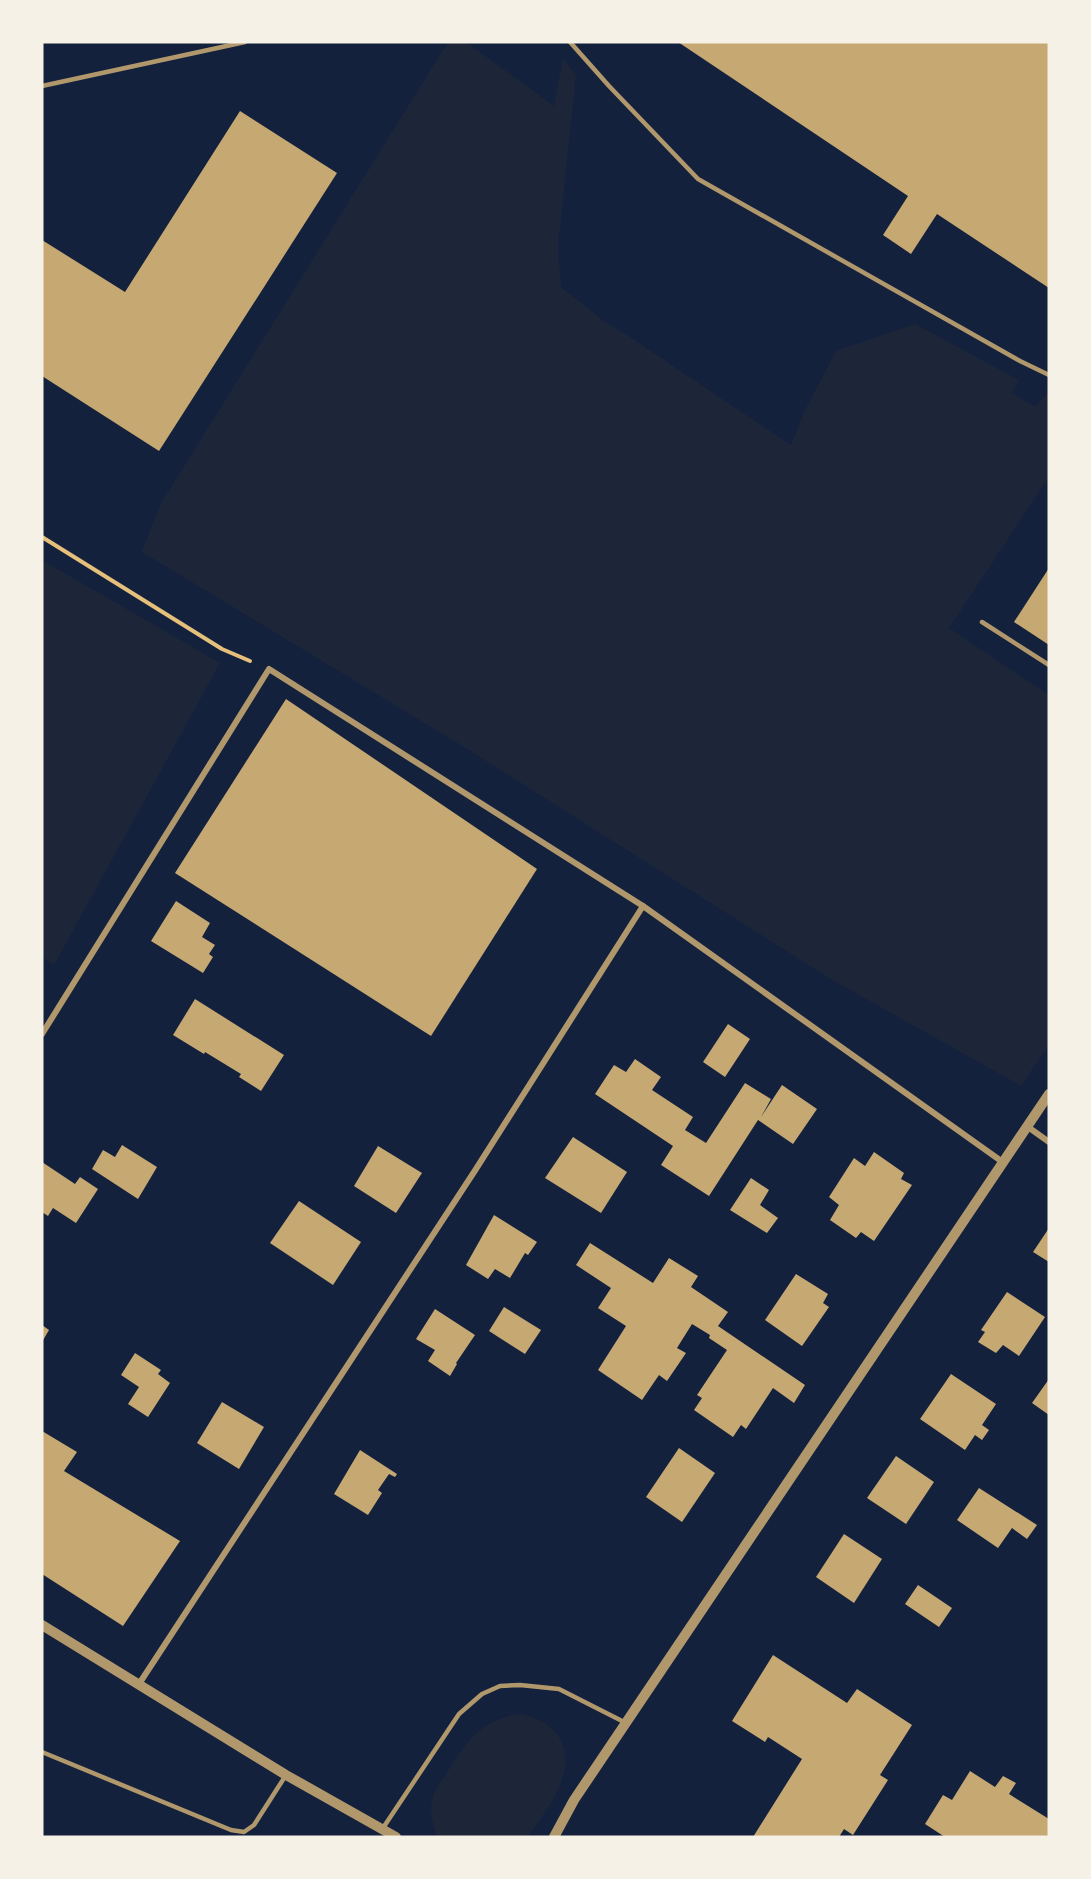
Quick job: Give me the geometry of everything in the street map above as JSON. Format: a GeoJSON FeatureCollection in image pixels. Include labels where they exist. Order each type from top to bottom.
{"type":"FeatureCollection","features":[{"type":"Feature","properties":{"kind":"street"},"geometry":{"type":"LineString","coordinates":[[42,1035],[270,669],[643,906],[1004,1163]]}},
{"type":"Feature","properties":{"kind":"street"},"geometry":{"type":"LineString","coordinates":[[139,1684],[476,1169],[643,906]]}},
{"type":"Feature","properties":{"kind":"street"},"geometry":{"type":"LineString","coordinates":[[554,1837],[574,1800],[1049,1094]]}},
{"type":"Feature","properties":{"kind":"street"},"geometry":{"type":"LineString","coordinates":[[1028,1127],[1049,1142]]}},
{"type":"Feature","properties":{"kind":"street"},"geometry":{"type":"LineString","coordinates":[[42,1625],[286,1775],[396,1837]]}},
{"type":"Feature","properties":{"kind":"lane"},"geometry":{"type":"LineString","coordinates":[[42,86],[245,42]]}},
{"type":"Feature","properties":{"kind":"lane"},"geometry":{"type":"LineString","coordinates":[[570,42],[698,179],[1010,356],[1049,375]]}},
{"type":"Feature","properties":{"kind":"lane"},"geometry":{"type":"LineString","coordinates":[[982,622],[1049,665]]}},
{"type":"Feature","properties":{"kind":"lane"},"geometry":{"type":"LineString","coordinates":[[382,1829],[459,1714],[482,1694],[500,1686],[520,1685],[560,1689],[626,1723]]}},
{"type":"Feature","properties":{"kind":"lane"},"geometry":{"type":"LineString","coordinates":[[42,1752],[231,1830],[244,1832],[254,1825],[286,1775]]}},
{"type":"Feature","properties":{"kind":"path"},"geometry":{"type":"LineString","coordinates":[[42,537],[222,649],[270,669]]}},
{"type":"Feature","properties":{"kind":"shaded area"},"geometry":{"type":"Polygon","coordinates":[[[448,42],[466,42],[554,106],[563,58],[576,75],[558,246],[561,287],[605,322],[791,445],[805,410],[836,351],[915,324],[1019,380],[1012,393],[1035,407],[1049,392],[1049,477],[949,628],[1049,695],[1049,1044],[1021,1086],[829,978],[464,747],[142,552],[160,505],[448,42]]]}},
{"type":"Feature","properties":{"kind":"shaded area"},"geometry":{"type":"Polygon","coordinates":[[[42,560],[220,663],[54,965],[42,957],[42,560]]]}},
{"type":"Feature","properties":{"kind":"shaded area"},"geometry":{"type":"Polygon","coordinates":[[[520,1714],[547,1724],[559,1737],[564,1750],[563,1776],[558,1790],[543,1815],[527,1837],[437,1837],[431,1806],[437,1787],[476,1733],[495,1721],[520,1714]]]}},
{"type":"Feature","properties":{"kind":"building"},"geometry":{"type":"Polygon","coordinates":[[[678,42],[1049,42],[1049,288],[937,214],[911,254],[883,235],[908,196],[678,42]]]}},
{"type":"Feature","properties":{"kind":"building"},"geometry":{"type":"Polygon","coordinates":[[[240,111],[337,173],[159,451],[42,376],[42,240],[125,292],[240,111]]]}},
{"type":"Feature","properties":{"kind":"building"},"geometry":{"type":"Polygon","coordinates":[[[1049,568],[1049,645],[1014,622],[1049,568]]]}},
{"type":"Feature","properties":{"kind":"building"},"geometry":{"type":"Polygon","coordinates":[[[286,699],[537,869],[431,1036],[175,873],[286,699]]]}},
{"type":"Feature","properties":{"kind":"building"},"geometry":{"type":"Polygon","coordinates":[[[176,901],[210,923],[202,937],[215,945],[209,954],[213,957],[203,973],[151,941],[176,901]]]}},
{"type":"Feature","properties":{"kind":"building"},"geometry":{"type":"Polygon","coordinates":[[[195,999],[284,1055],[261,1091],[239,1077],[241,1074],[173,1035],[195,999]]]}},
{"type":"Feature","properties":{"kind":"building"},"geometry":{"type":"Polygon","coordinates":[[[728,1024],[750,1039],[725,1077],[703,1062],[728,1024]]]}},
{"type":"Feature","properties":{"kind":"building"},"geometry":{"type":"Polygon","coordinates":[[[635,1059],[661,1077],[652,1090],[693,1117],[685,1130],[706,1143],[745,1083],[771,1099],[761,1117],[782,1085],[817,1109],[793,1144],[758,1120],[709,1196],[661,1165],[673,1146],[595,1094],[614,1065],[626,1072],[635,1059]]]}},
{"type":"Feature","properties":{"kind":"building"},"geometry":{"type":"Polygon","coordinates":[[[573,1137],[627,1172],[601,1213],[545,1178],[573,1137]]]}},
{"type":"Feature","properties":{"kind":"building"},"geometry":{"type":"Polygon","coordinates":[[[122,1145],[157,1167],[138,1199],[92,1169],[103,1150],[115,1157],[122,1145]]]}},
{"type":"Feature","properties":{"kind":"building"},"geometry":{"type":"Polygon","coordinates":[[[378,1146],[422,1173],[396,1213],[354,1186],[378,1146]]]}},
{"type":"Feature","properties":{"kind":"building"},"geometry":{"type":"Polygon","coordinates":[[[874,1152],[904,1173],[901,1179],[912,1185],[874,1241],[861,1232],[856,1238],[830,1220],[839,1205],[829,1197],[854,1158],[865,1166],[874,1152]]]}},
{"type":"Feature","properties":{"kind":"building"},"geometry":{"type":"Polygon","coordinates":[[[42,1162],[75,1184],[80,1177],[98,1189],[76,1223],[53,1208],[48,1216],[42,1212],[42,1162]]]}},
{"type":"Feature","properties":{"kind":"building"},"geometry":{"type":"Polygon","coordinates":[[[751,1178],[769,1190],[760,1205],[778,1218],[767,1233],[730,1210],[751,1178]]]}},
{"type":"Feature","properties":{"kind":"building"},"geometry":{"type":"Polygon","coordinates":[[[299,1201],[361,1242],[333,1285],[270,1243],[299,1201]]]}},
{"type":"Feature","properties":{"kind":"building"},"geometry":{"type":"Polygon","coordinates":[[[494,1215],[537,1242],[528,1255],[525,1253],[510,1278],[495,1269],[488,1279],[466,1265],[494,1215]]]}},
{"type":"Feature","properties":{"kind":"building"},"geometry":{"type":"Polygon","coordinates":[[[1049,1228],[1049,1262],[1033,1252],[1049,1228]]]}},
{"type":"Feature","properties":{"kind":"building"},"geometry":{"type":"Polygon","coordinates":[[[590,1243],[653,1283],[669,1258],[698,1276],[691,1287],[728,1312],[718,1326],[805,1385],[794,1403],[773,1388],[746,1429],[741,1425],[733,1437],[694,1410],[702,1398],[697,1395],[727,1350],[709,1338],[710,1335],[692,1324],[677,1348],[686,1353],[667,1381],[659,1375],[642,1400],[598,1370],[626,1326],[598,1308],[611,1288],[576,1265],[590,1243]]]}},
{"type":"Feature","properties":{"kind":"building"},"geometry":{"type":"Polygon","coordinates":[[[796,1274],[828,1294],[823,1303],[829,1307],[802,1346],[765,1320],[796,1274]]]}},
{"type":"Feature","properties":{"kind":"building"},"geometry":{"type":"Polygon","coordinates":[[[1007,1292],[1045,1317],[1019,1356],[1003,1345],[996,1353],[978,1342],[985,1332],[981,1330],[1007,1292]]]}},
{"type":"Feature","properties":{"kind":"building"},"geometry":{"type":"Polygon","coordinates":[[[504,1307],[541,1330],[525,1354],[489,1331],[504,1307]]]}},
{"type":"Feature","properties":{"kind":"building"},"geometry":{"type":"Polygon","coordinates":[[[435,1309],[475,1335],[450,1376],[428,1361],[435,1350],[416,1339],[435,1309]]]}},
{"type":"Feature","properties":{"kind":"building"},"geometry":{"type":"Polygon","coordinates":[[[42,1325],[49,1330],[42,1342],[42,1325]]]}},
{"type":"Feature","properties":{"kind":"building"},"geometry":{"type":"Polygon","coordinates":[[[135,1353],[161,1370],[158,1374],[170,1383],[148,1417],[128,1404],[139,1387],[121,1375],[135,1353]]]}},
{"type":"Feature","properties":{"kind":"building"},"geometry":{"type":"Polygon","coordinates":[[[951,1374],[996,1404],[982,1425],[989,1430],[982,1440],[975,1435],[965,1450],[920,1419],[951,1374]]]}},
{"type":"Feature","properties":{"kind":"building"},"geometry":{"type":"Polygon","coordinates":[[[1049,1379],[1049,1415],[1032,1403],[1049,1379]]]}},
{"type":"Feature","properties":{"kind":"building"},"geometry":{"type":"Polygon","coordinates":[[[222,1402],[264,1427],[239,1469],[197,1443],[222,1402]]]}},
{"type":"Feature","properties":{"kind":"building"},"geometry":{"type":"Polygon","coordinates":[[[42,1431],[77,1452],[64,1471],[180,1541],[123,1626],[42,1574],[42,1431]]]}},
{"type":"Feature","properties":{"kind":"building"},"geometry":{"type":"Polygon","coordinates":[[[679,1448],[715,1473],[682,1522],[646,1497],[679,1448]]]}},
{"type":"Feature","properties":{"kind":"building"},"geometry":{"type":"Polygon","coordinates":[[[360,1450],[397,1474],[395,1477],[389,1474],[378,1490],[382,1493],[368,1515],[334,1494],[360,1450]]]}},
{"type":"Feature","properties":{"kind":"building"},"geometry":{"type":"Polygon","coordinates":[[[896,1456],[934,1482],[906,1524],[867,1498],[896,1456]]]}},
{"type":"Feature","properties":{"kind":"building"},"geometry":{"type":"Polygon","coordinates":[[[979,1488],[1037,1525],[1027,1539],[1012,1528],[998,1548],[957,1520],[979,1488]]]}},
{"type":"Feature","properties":{"kind":"building"},"geometry":{"type":"Polygon","coordinates":[[[844,1534],[882,1559],[854,1603],[816,1577],[844,1534]]]}},
{"type":"Feature","properties":{"kind":"building"},"geometry":{"type":"Polygon","coordinates":[[[918,1585],[952,1608],[939,1627],[905,1604],[918,1585]]]}},
{"type":"Feature","properties":{"kind":"building"},"geometry":{"type":"Polygon","coordinates":[[[773,1655],[847,1703],[857,1689],[912,1725],[880,1775],[888,1780],[853,1835],[844,1829],[839,1837],[753,1837],[802,1759],[768,1737],[765,1742],[732,1721],[773,1655]]]}},
{"type":"Feature","properties":{"kind":"building"},"geometry":{"type":"Polygon","coordinates":[[[970,1771],[995,1787],[1003,1776],[1016,1783],[1009,1794],[1049,1819],[1049,1837],[945,1837],[925,1824],[943,1795],[952,1800],[970,1771]]]}}]}
